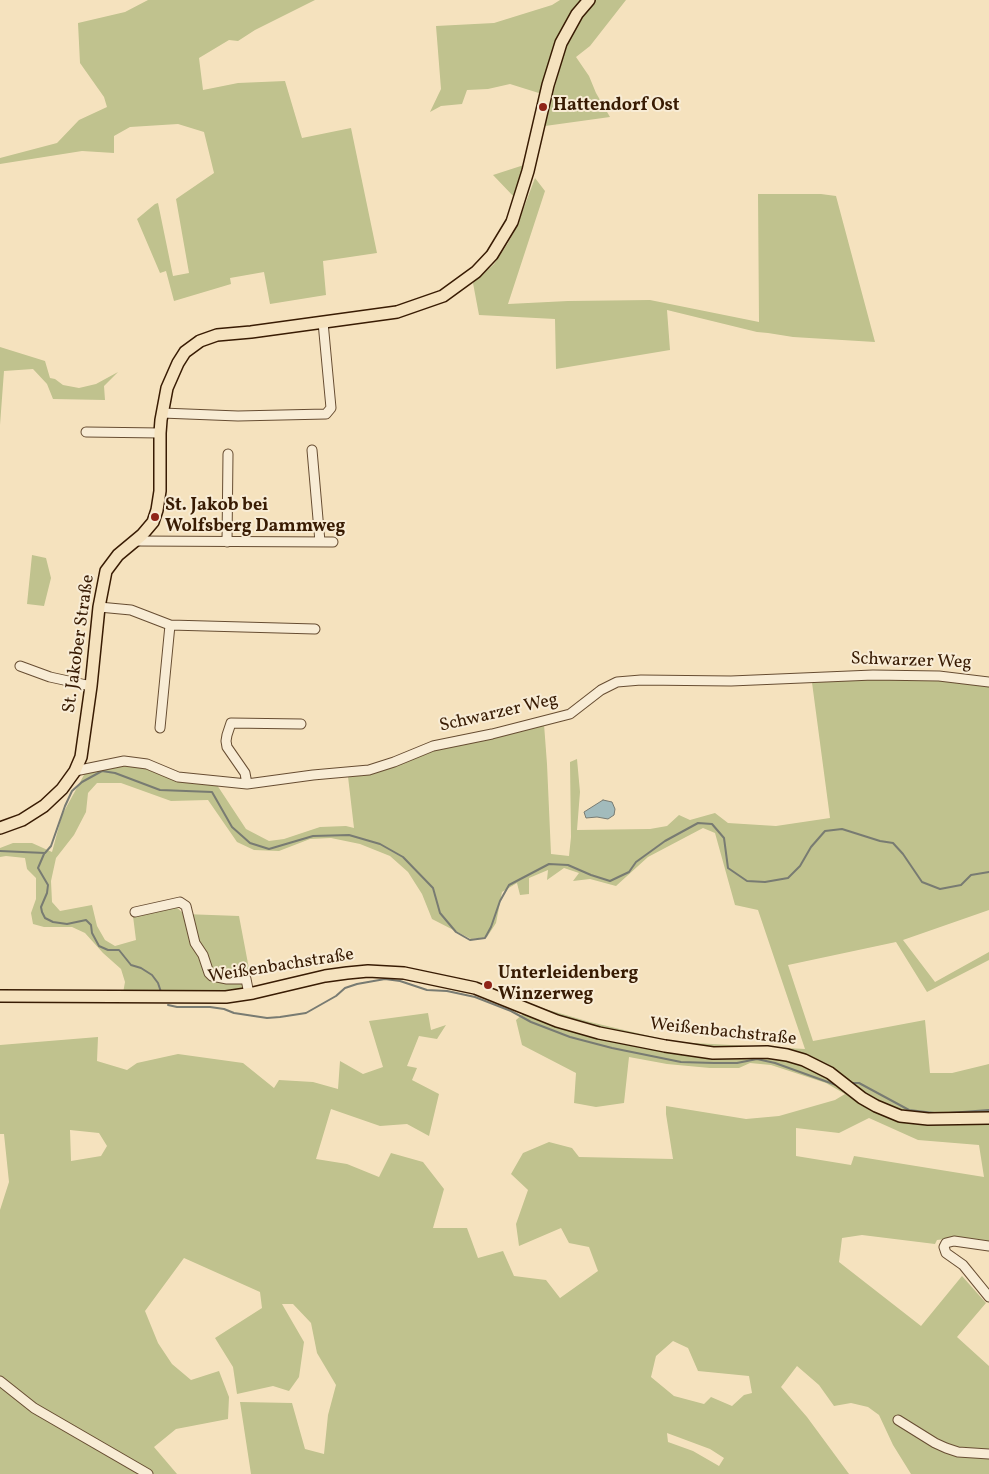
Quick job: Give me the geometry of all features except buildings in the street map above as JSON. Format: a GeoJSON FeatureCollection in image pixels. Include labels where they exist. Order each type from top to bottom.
{"type":"FeatureCollection","features":[{"type":"Feature","properties":{"kind":"main road","name":"St. Jakober Straße"},"geometry":{"type":"LineString","coordinates":[[0,828],[22,820],[44,806],[62,789],[75,771],[81,757],[99,607],[106,571],[118,555],[153,522],[160,491],[162,413],[167,388],[185,352],[200,341],[217,336],[397,312],[443,296],[476,272],[492,255],[512,222],[527,175],[548,86],[561,43],[578,14],[589,0]]}},
{"type":"Feature","properties":{"kind":"main road","name":"Weißenbachstraße"},"geometry":{"type":"LineString","coordinates":[[0,996],[226,996],[249,994],[347,972],[404,973],[475,988],[557,1021],[600,1033],[713,1053],[767,1052],[787,1055],[804,1060],[830,1073],[862,1098],[900,1116],[928,1119],[989,1118]]}},
{"type":"Feature","properties":{"kind":"street"},"geometry":{"type":"LineString","coordinates":[[162,413],[230,416],[326,414],[332,408],[323,322]]}},
{"type":"Feature","properties":{"kind":"street"},"geometry":{"type":"LineString","coordinates":[[86,432],[160,433]]}},
{"type":"Feature","properties":{"kind":"street"},"geometry":{"type":"LineString","coordinates":[[312,450],[320,542]]}},
{"type":"Feature","properties":{"kind":"street"},"geometry":{"type":"LineString","coordinates":[[227,542],[228,454]]}},
{"type":"Feature","properties":{"kind":"street"},"geometry":{"type":"LineString","coordinates":[[135,541],[333,542]]}},
{"type":"Feature","properties":{"kind":"street"},"geometry":{"type":"LineString","coordinates":[[99,607],[131,610],[170,626],[315,628]]}},
{"type":"Feature","properties":{"kind":"street"},"geometry":{"type":"LineString","coordinates":[[160,728],[170,626]]}},
{"type":"Feature","properties":{"kind":"street"},"geometry":{"type":"LineString","coordinates":[[20,666],[50,677],[91,686]]}},
{"type":"Feature","properties":{"kind":"street","name":"Schwarzer Weg"},"geometry":{"type":"LineString","coordinates":[[75,771],[124,761],[147,764],[178,777],[247,784],[369,770],[433,746],[492,734],[570,714],[601,690],[617,682],[640,680],[731,681],[873,675],[939,676],[989,682]]}},
{"type":"Feature","properties":{"kind":"street"},"geometry":{"type":"LineString","coordinates":[[247,784],[245,773],[227,747],[226,735],[231,723],[301,724]]}},
{"type":"Feature","properties":{"kind":"street"},"geometry":{"type":"LineString","coordinates":[[135,912],[180,902],[186,906],[195,943],[203,955],[209,973],[212,976],[228,979],[246,979],[249,994]]}},
{"type":"Feature","properties":{"kind":"street"},"geometry":{"type":"LineString","coordinates":[[989,1246],[954,1241],[946,1243],[944,1247],[946,1253],[963,1265],[989,1297]]}},
{"type":"Feature","properties":{"kind":"street"},"geometry":{"type":"LineString","coordinates":[[0,1380],[34,1408],[148,1474]]}},
{"type":"Feature","properties":{"kind":"street"},"geometry":{"type":"LineString","coordinates":[[898,1420],[934,1443],[946,1448],[958,1452],[989,1454]]}},
{"type":"Feature","properties":{"kind":"green space"},"geometry":{"type":"Polygon","coordinates":[[[148,0],[315,0],[255,30],[238,41],[229,40],[199,58],[203,90],[238,83],[285,81],[302,138],[351,128],[377,253],[323,261],[326,295],[270,304],[264,272],[230,278],[231,284],[174,301],[166,271],[160,273],[137,219],[158,203],[173,276],[189,273],[176,199],[214,173],[204,132],[178,124],[130,127],[114,136],[114,153],[82,151],[0,164],[0,158],[57,143],[79,120],[107,107],[104,97],[80,63],[78,23],[125,12],[148,0]]]}},
{"type":"Feature","properties":{"kind":"green space"},"geometry":{"type":"Polygon","coordinates":[[[560,0],[585,0],[542,94],[510,84],[488,89],[467,90],[462,104],[441,106],[430,112],[441,89],[436,26],[494,23],[552,5],[560,0]]]}},
{"type":"Feature","properties":{"kind":"green space"},"geometry":{"type":"Polygon","coordinates":[[[595,0],[626,0],[590,46],[576,57],[589,76],[596,93],[610,117],[545,126],[561,63],[571,35],[588,7],[595,0]]]}},
{"type":"Feature","properties":{"kind":"green space"},"geometry":{"type":"Polygon","coordinates":[[[527,164],[517,197],[496,245],[471,271],[492,245],[515,198],[493,175],[527,164]]]}},
{"type":"Feature","properties":{"kind":"green space"},"geometry":{"type":"Polygon","coordinates":[[[535,178],[545,191],[508,304],[650,300],[759,322],[758,194],[821,194],[836,196],[875,342],[793,337],[757,332],[667,310],[670,350],[556,369],[555,319],[479,315],[473,283],[494,264],[508,243],[517,226],[535,178]]]}},
{"type":"Feature","properties":{"kind":"green space"},"geometry":{"type":"Polygon","coordinates":[[[0,347],[45,361],[50,378],[63,385],[79,388],[96,384],[118,372],[104,386],[105,400],[53,399],[47,384],[33,369],[4,371],[0,425],[0,347]]]}},
{"type":"Feature","properties":{"kind":"green space"},"geometry":{"type":"Polygon","coordinates":[[[32,555],[46,558],[51,578],[44,606],[27,604],[32,555]]]}},
{"type":"Feature","properties":{"kind":"green space"},"geometry":{"type":"Polygon","coordinates":[[[811,675],[989,680],[989,910],[903,940],[935,982],[989,952],[989,960],[927,992],[896,942],[788,965],[813,1041],[925,1020],[930,1073],[952,1073],[989,1064],[989,1243],[953,1238],[937,1240],[935,1244],[862,1235],[842,1238],[839,1262],[921,1326],[962,1276],[986,1303],[957,1337],[989,1366],[989,1474],[911,1474],[893,1445],[879,1415],[868,1407],[851,1403],[834,1406],[819,1385],[797,1366],[781,1387],[807,1417],[849,1474],[251,1474],[240,1402],[292,1403],[305,1449],[324,1454],[328,1415],[336,1385],[317,1353],[311,1323],[293,1304],[282,1304],[304,1342],[299,1377],[289,1391],[273,1386],[237,1394],[233,1367],[215,1338],[262,1308],[260,1292],[184,1258],[145,1311],[158,1343],[172,1364],[191,1380],[219,1371],[229,1397],[228,1419],[176,1429],[154,1447],[177,1474],[0,1474],[0,1210],[9,1182],[4,1134],[0,1134],[0,1045],[98,1037],[97,1061],[127,1070],[137,1063],[178,1054],[243,1063],[274,1088],[279,1080],[313,1082],[338,1089],[340,1061],[363,1074],[383,1067],[369,1021],[428,1013],[431,1030],[446,1025],[437,1039],[419,1036],[407,1066],[417,1068],[412,1080],[439,1094],[429,1136],[407,1124],[380,1126],[331,1109],[316,1159],[347,1164],[379,1177],[391,1153],[423,1162],[444,1189],[433,1228],[467,1228],[478,1258],[503,1251],[514,1276],[546,1280],[560,1298],[598,1271],[589,1247],[569,1243],[561,1228],[519,1246],[516,1224],[528,1190],[511,1174],[523,1153],[549,1142],[572,1148],[579,1157],[673,1159],[666,1106],[746,1119],[779,1116],[835,1100],[845,1094],[826,1083],[771,1065],[750,1063],[739,1068],[710,1068],[667,1064],[629,1057],[624,1103],[596,1107],[574,1103],[576,1073],[522,1045],[516,1020],[531,1007],[538,1007],[590,1022],[675,1042],[805,1049],[758,910],[735,905],[715,833],[703,828],[648,857],[616,886],[590,879],[573,881],[579,873],[564,868],[547,880],[548,870],[529,878],[529,894],[520,895],[517,883],[502,892],[496,923],[487,937],[471,939],[432,919],[422,894],[408,872],[390,856],[360,844],[331,838],[310,839],[279,851],[254,850],[237,842],[208,800],[171,801],[121,783],[97,783],[88,793],[86,812],[74,835],[56,858],[51,881],[52,902],[60,911],[92,905],[97,926],[105,940],[115,946],[136,940],[133,916],[175,906],[184,914],[239,916],[253,990],[218,995],[123,993],[125,982],[121,969],[85,933],[72,927],[44,927],[33,924],[31,913],[36,899],[36,878],[27,869],[25,858],[0,857],[0,848],[13,843],[32,843],[52,852],[62,815],[85,773],[109,766],[142,766],[178,781],[217,785],[246,829],[269,841],[284,839],[320,827],[346,826],[354,828],[347,768],[381,763],[459,735],[464,742],[544,724],[551,854],[569,856],[571,837],[570,762],[577,759],[580,792],[577,830],[650,829],[667,826],[679,815],[690,820],[715,813],[728,823],[776,826],[830,818],[811,675]],[[869,1118],[839,1133],[796,1128],[796,1156],[851,1165],[854,1156],[984,1177],[979,1145],[918,1140],[869,1118]],[[70,1130],[71,1161],[101,1156],[107,1146],[99,1133],[70,1130]],[[673,1341],[656,1356],[651,1377],[674,1396],[704,1404],[711,1397],[732,1406],[744,1395],[752,1393],[749,1376],[698,1371],[688,1348],[673,1341]],[[667,1433],[668,1442],[693,1451],[719,1466],[724,1458],[710,1449],[667,1433]]]}},
{"type":"Feature","properties":{"kind":"water"},"geometry":{"type":"Polygon","coordinates":[[[603,800],[612,802],[615,809],[614,815],[608,819],[586,818],[584,812],[603,800]]]}},
{"type":"Feature","properties":{"kind":"waterway"},"geometry":{"type":"LineString","coordinates":[[0,851],[45,853],[51,846],[72,791],[82,782],[102,771],[115,773],[160,790],[212,792],[232,827],[250,843],[269,849],[313,836],[349,835],[380,844],[403,857],[433,888],[440,913],[456,932],[470,940],[485,938],[500,901],[509,885],[549,864],[568,865],[610,881],[629,872],[636,862],[665,841],[698,823],[712,824],[724,838],[728,868],[747,881],[765,882],[788,878],[800,866],[811,847],[825,831],[842,829],[880,841],[893,843],[922,882],[940,889],[961,885],[971,875],[989,872]]}},
{"type":"Feature","properties":{"kind":"waterway"},"geometry":{"type":"LineString","coordinates":[[44,854],[38,868],[48,885],[41,907],[45,918],[53,922],[67,924],[86,920],[91,925],[92,933],[99,946],[108,950],[119,950],[131,965],[141,968],[152,975],[158,983],[161,992]]}},
{"type":"Feature","properties":{"kind":"waterway"},"geometry":{"type":"LineString","coordinates":[[168,1005],[177,1007],[210,1007],[267,1018],[280,1017],[306,1013],[336,996],[345,988],[385,979],[400,981],[427,990],[447,991],[475,997],[570,1037],[612,1048],[681,1062],[737,1063],[757,1059],[775,1063],[836,1085]]}},
{"type":"Feature","properties":{"kind":"waterway"},"geometry":{"type":"LineString","coordinates":[[851,1083],[859,1083],[909,1110],[934,1113]]}},
{"type":"Feature","properties":{"kind":"waterway"},"geometry":{"type":"LineString","coordinates":[[949,1113],[989,1110]]}},
{"type":"Feature","properties":{"kind":"place","name":"Hattendorf Ost"},"geometry":{"type":"Point","coordinates":[543,107]}},
{"type":"Feature","properties":{"kind":"place","name":"St. Jakob bei Wolfsberg Dammweg"},"geometry":{"type":"Point","coordinates":[155,517]}},
{"type":"Feature","properties":{"kind":"place","name":"Unterleidenberg Winzerweg"},"geometry":{"type":"Point","coordinates":[488,985]}}]}
